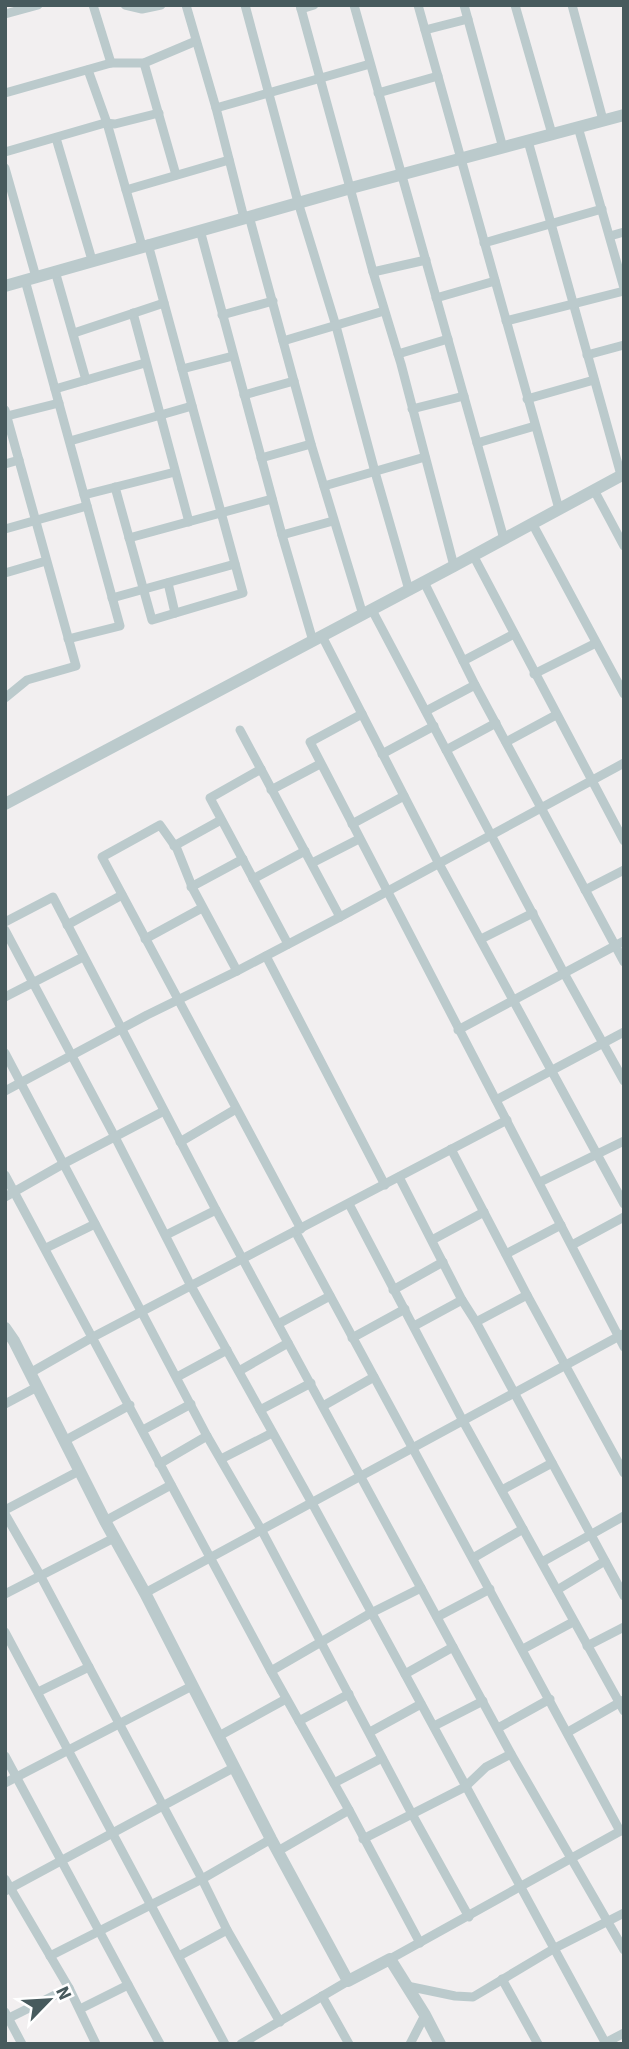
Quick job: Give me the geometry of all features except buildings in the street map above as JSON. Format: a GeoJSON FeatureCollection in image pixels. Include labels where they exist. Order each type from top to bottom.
{"type":"FeatureCollection","features":[{"type":"Feature","properties":{"kind":"street"},"geometry":{"type":"LineString","coordinates":[[5,14],[38,5]]}},
{"type":"Feature","properties":{"kind":"street"},"geometry":{"type":"LineString","coordinates":[[93,5],[111,63]]}},
{"type":"Feature","properties":{"kind":"street"},"geometry":{"type":"LineString","coordinates":[[125,5],[142,9],[161,5]]}},
{"type":"Feature","properties":{"kind":"street"},"geometry":{"type":"LineString","coordinates":[[186,5],[229,160],[273,301],[311,444],[334,521],[367,612],[426,711],[624,1081]]}},
{"type":"Feature","properties":{"kind":"street"},"geometry":{"type":"LineString","coordinates":[[245,5],[298,202],[336,326],[374,472],[409,590]]}},
{"type":"Feature","properties":{"kind":"street"},"geometry":{"type":"LineString","coordinates":[[314,5],[300,7],[398,354],[454,566]]}},
{"type":"Feature","properties":{"kind":"street"},"geometry":{"type":"LineString","coordinates":[[354,5],[504,538]]}},
{"type":"Feature","properties":{"kind":"street"},"geometry":{"type":"LineString","coordinates":[[418,5],[559,509]]}},
{"type":"Feature","properties":{"kind":"street"},"geometry":{"type":"LineString","coordinates":[[464,5],[503,148]]}},
{"type":"Feature","properties":{"kind":"street"},"geometry":{"type":"LineString","coordinates":[[572,5],[603,120]]}},
{"type":"Feature","properties":{"kind":"street"},"geometry":{"type":"LineString","coordinates":[[517,6],[552,134]]}},
{"type":"Feature","properties":{"kind":"street"},"geometry":{"type":"LineString","coordinates":[[425,30],[468,19]]}},
{"type":"Feature","properties":{"kind":"street"},"geometry":{"type":"LineString","coordinates":[[5,93],[111,63],[144,63],[196,41]]}},
{"type":"Feature","properties":{"kind":"street"},"geometry":{"type":"LineString","coordinates":[[144,63],[176,175]]}},
{"type":"Feature","properties":{"kind":"street"},"geometry":{"type":"LineString","coordinates":[[215,108],[370,64]]}},
{"type":"Feature","properties":{"kind":"street"},"geometry":{"type":"LineString","coordinates":[[88,70],[164,303],[243,593],[152,620],[116,487]]}},
{"type":"Feature","properties":{"kind":"street"},"geometry":{"type":"LineString","coordinates":[[378,93],[438,76]]}},
{"type":"Feature","properties":{"kind":"street"},"geometry":{"type":"LineString","coordinates":[[5,152],[107,123],[115,124],[159,113]]}},
{"type":"Feature","properties":{"kind":"street"},"geometry":{"type":"LineString","coordinates":[[5,286],[298,202],[624,115]]}},
{"type":"Feature","properties":{"kind":"street"},"geometry":{"type":"LineString","coordinates":[[506,321],[624,290],[578,127]]}},
{"type":"Feature","properties":{"kind":"street"},"geometry":{"type":"LineString","coordinates":[[56,138],[92,260]]}},
{"type":"Feature","properties":{"kind":"street"},"geometry":{"type":"LineString","coordinates":[[5,804],[622,474],[528,141]]}},
{"type":"Feature","properties":{"kind":"street"},"geometry":{"type":"LineString","coordinates":[[126,190],[229,160]]}},
{"type":"Feature","properties":{"kind":"street"},"geometry":{"type":"LineString","coordinates":[[5,167],[55,388],[120,626],[68,639]]}},
{"type":"Feature","properties":{"kind":"street"},"geometry":{"type":"LineString","coordinates":[[484,243],[602,209]]}},
{"type":"Feature","properties":{"kind":"street"},"geometry":{"type":"LineString","coordinates":[[200,230],[282,535],[317,638],[362,714],[438,862],[624,1204]]}},
{"type":"Feature","properties":{"kind":"street"},"geometry":{"type":"LineString","coordinates":[[610,236],[624,232]]}},
{"type":"Feature","properties":{"kind":"street"},"geometry":{"type":"LineString","coordinates":[[373,272],[426,260]]}},
{"type":"Feature","properties":{"kind":"street"},"geometry":{"type":"LineString","coordinates":[[55,271],[86,380]]}},
{"type":"Feature","properties":{"kind":"street"},"geometry":{"type":"LineString","coordinates":[[436,298],[495,281]]}},
{"type":"Feature","properties":{"kind":"street"},"geometry":{"type":"LineString","coordinates":[[222,315],[273,301]]}},
{"type":"Feature","properties":{"kind":"street"},"geometry":{"type":"LineString","coordinates":[[74,333],[164,303]]}},
{"type":"Feature","properties":{"kind":"street"},"geometry":{"type":"LineString","coordinates":[[283,341],[384,312]]}},
{"type":"Feature","properties":{"kind":"street"},"geometry":{"type":"LineString","coordinates":[[132,313],[188,522]]}},
{"type":"Feature","properties":{"kind":"street"},"geometry":{"type":"LineString","coordinates":[[398,354],[448,338]]}},
{"type":"Feature","properties":{"kind":"street"},"geometry":{"type":"LineString","coordinates":[[587,355],[624,345]]}},
{"type":"Feature","properties":{"kind":"street"},"geometry":{"type":"LineString","coordinates":[[182,369],[233,356]]}},
{"type":"Feature","properties":{"kind":"street"},"geometry":{"type":"LineString","coordinates":[[55,388],[145,363]]}},
{"type":"Feature","properties":{"kind":"street"},"geometry":{"type":"LineString","coordinates":[[527,398],[594,380]]}},
{"type":"Feature","properties":{"kind":"street"},"geometry":{"type":"LineString","coordinates":[[244,395],[294,381]]}},
{"type":"Feature","properties":{"kind":"street"},"geometry":{"type":"LineString","coordinates":[[412,409],[464,396]]}},
{"type":"Feature","properties":{"kind":"street"},"geometry":{"type":"LineString","coordinates":[[6,694],[27,680],[76,666],[6,413],[59,403]]}},
{"type":"Feature","properties":{"kind":"street"},"geometry":{"type":"LineString","coordinates":[[70,441],[192,407]]}},
{"type":"Feature","properties":{"kind":"street"},"geometry":{"type":"LineString","coordinates":[[477,443],[535,426]]}},
{"type":"Feature","properties":{"kind":"street"},"geometry":{"type":"LineString","coordinates":[[261,458],[311,444]]}},
{"type":"Feature","properties":{"kind":"street"},"geometry":{"type":"LineString","coordinates":[[324,486],[425,457]]}},
{"type":"Feature","properties":{"kind":"street"},"geometry":{"type":"LineString","coordinates":[[5,464],[19,460]]}},
{"type":"Feature","properties":{"kind":"street"},"geometry":{"type":"LineString","coordinates":[[84,495],[175,472]]}},
{"type":"Feature","properties":{"kind":"street"},"geometry":{"type":"LineString","coordinates":[[594,490],[624,546]]}},
{"type":"Feature","properties":{"kind":"street"},"geometry":{"type":"LineString","coordinates":[[130,538],[272,499]]}},
{"type":"Feature","properties":{"kind":"street"},"geometry":{"type":"LineString","coordinates":[[5,529],[87,506]]}},
{"type":"Feature","properties":{"kind":"street"},"geometry":{"type":"LineString","coordinates":[[282,535],[334,521]]}},
{"type":"Feature","properties":{"kind":"street"},"geometry":{"type":"LineString","coordinates":[[532,523],[624,694]]}},
{"type":"Feature","properties":{"kind":"street"},"geometry":{"type":"LineString","coordinates":[[473,555],[624,841]]}},
{"type":"Feature","properties":{"kind":"street"},"geometry":{"type":"LineString","coordinates":[[5,573],[46,561]]}},
{"type":"Feature","properties":{"kind":"street"},"geometry":{"type":"LineString","coordinates":[[112,598],[235,564]]}},
{"type":"Feature","properties":{"kind":"street"},"geometry":{"type":"LineString","coordinates":[[424,582],[475,685],[585,890],[619,943],[624,962]]}},
{"type":"Feature","properties":{"kind":"street"},"geometry":{"type":"LineString","coordinates":[[168,583],[175,613]]}},
{"type":"Feature","properties":{"kind":"street"},"geometry":{"type":"LineString","coordinates":[[463,660],[514,634]]}},
{"type":"Feature","properties":{"kind":"street"},"geometry":{"type":"LineString","coordinates":[[534,674],[596,643]]}},
{"type":"Feature","properties":{"kind":"street"},"geometry":{"type":"LineString","coordinates":[[612,672],[624,666]]}},
{"type":"Feature","properties":{"kind":"street"},"geometry":{"type":"LineString","coordinates":[[426,711],[475,685]]}},
{"type":"Feature","properties":{"kind":"street"},"geometry":{"type":"LineString","coordinates":[[362,714],[310,742],[458,1030],[621,1335],[624,1347]]}},
{"type":"Feature","properties":{"kind":"street"},"geometry":{"type":"LineString","coordinates":[[506,742],[556,715]]}},
{"type":"Feature","properties":{"kind":"street"},"geometry":{"type":"LineString","coordinates":[[446,750],[496,723]]}},
{"type":"Feature","properties":{"kind":"street"},"geometry":{"type":"LineString","coordinates":[[382,754],[434,726]]}},
{"type":"Feature","properties":{"kind":"street"},"geometry":{"type":"LineString","coordinates":[[240,730],[340,917]]}},
{"type":"Feature","properties":{"kind":"street"},"geometry":{"type":"LineString","coordinates":[[5,1091],[340,917],[624,763]]}},
{"type":"Feature","properties":{"kind":"street"},"geometry":{"type":"LineString","coordinates":[[271,790],[320,764]]}},
{"type":"Feature","properties":{"kind":"street"},"geometry":{"type":"LineString","coordinates":[[261,769],[209,798],[288,944]]}},
{"type":"Feature","properties":{"kind":"street"},"geometry":{"type":"LineString","coordinates":[[352,824],[404,796]]}},
{"type":"Feature","properties":{"kind":"street"},"geometry":{"type":"LineString","coordinates":[[174,846],[221,820]]}},
{"type":"Feature","properties":{"kind":"street"},"geometry":{"type":"LineString","coordinates":[[237,971],[191,887],[174,846],[160,825],[102,857],[236,1109],[352,1338],[622,1830],[469,1917],[348,1981],[241,2044]]}},
{"type":"Feature","properties":{"kind":"street"},"geometry":{"type":"LineString","coordinates":[[312,863],[359,839]]}},
{"type":"Feature","properties":{"kind":"street"},"geometry":{"type":"LineString","coordinates":[[253,879],[305,851]]}},
{"type":"Feature","properties":{"kind":"street"},"geometry":{"type":"LineString","coordinates":[[191,887],[243,859]]}},
{"type":"Feature","properties":{"kind":"street"},"geometry":{"type":"LineString","coordinates":[[585,890],[624,870]]}},
{"type":"Feature","properties":{"kind":"street"},"geometry":{"type":"LineString","coordinates":[[67,925],[122,895]]}},
{"type":"Feature","properties":{"kind":"street"},"geometry":{"type":"LineString","coordinates":[[5,922],[53,897],[216,1210],[482,1701],[624,1950]]}},
{"type":"Feature","properties":{"kind":"street"},"geometry":{"type":"LineString","coordinates":[[145,939],[202,908]]}},
{"type":"Feature","properties":{"kind":"street"},"geometry":{"type":"LineString","coordinates":[[481,939],[533,913]]}},
{"type":"Feature","properties":{"kind":"street"},"geometry":{"type":"LineString","coordinates":[[5,930],[191,1286],[606,2043],[624,2034]]}},
{"type":"Feature","properties":{"kind":"street"},"geometry":{"type":"LineString","coordinates":[[458,1030],[619,943]]}},
{"type":"Feature","properties":{"kind":"street"},"geometry":{"type":"LineString","coordinates":[[265,956],[385,1185]]}},
{"type":"Feature","properties":{"kind":"street"},"geometry":{"type":"LineString","coordinates":[[5,997],[83,957]]}},
{"type":"Feature","properties":{"kind":"street"},"geometry":{"type":"LineString","coordinates":[[496,1100],[624,1032]]}},
{"type":"Feature","properties":{"kind":"street"},"geometry":{"type":"LineString","coordinates":[[5,1053],[207,1436],[262,1531],[469,1917]]}},
{"type":"Feature","properties":{"kind":"street"},"geometry":{"type":"LineString","coordinates":[[180,1142],[236,1109]]}},
{"type":"Feature","properties":{"kind":"street"},"geometry":{"type":"LineString","coordinates":[[10,1195],[164,1111]]}},
{"type":"Feature","properties":{"kind":"street"},"geometry":{"type":"LineString","coordinates":[[30,1373],[141,1311],[507,1120]]}},
{"type":"Feature","properties":{"kind":"street"},"geometry":{"type":"LineString","coordinates":[[540,1182],[624,1141]]}},
{"type":"Feature","properties":{"kind":"street"},"geometry":{"type":"LineString","coordinates":[[451,1149],[624,1473]]}},
{"type":"Feature","properties":{"kind":"street"},"geometry":{"type":"LineString","coordinates":[[5,1175],[10,1195],[46,1248],[159,1464],[420,1943]]}},
{"type":"Feature","properties":{"kind":"street"},"geometry":{"type":"LineString","coordinates":[[399,1177],[624,1596]]}},
{"type":"Feature","properties":{"kind":"street"},"geometry":{"type":"LineString","coordinates":[[349,1204],[463,1421],[573,1622],[622,1705],[568,1732]]}},
{"type":"Feature","properties":{"kind":"street"},"geometry":{"type":"LineString","coordinates":[[166,1235],[216,1210]]}},
{"type":"Feature","properties":{"kind":"street"},"geometry":{"type":"LineString","coordinates":[[432,1240],[484,1212]]}},
{"type":"Feature","properties":{"kind":"street"},"geometry":{"type":"LineString","coordinates":[[572,1245],[624,1217]]}},
{"type":"Feature","properties":{"kind":"street"},"geometry":{"type":"LineString","coordinates":[[46,1248],[95,1224]]}},
{"type":"Feature","properties":{"kind":"street"},"geometry":{"type":"LineString","coordinates":[[506,1254],[561,1225]]}},
{"type":"Feature","properties":{"kind":"street"},"geometry":{"type":"LineString","coordinates":[[393,1290],[443,1262]]}},
{"type":"Feature","properties":{"kind":"street"},"geometry":{"type":"LineString","coordinates":[[476,1322],[527,1294]]}},
{"type":"Feature","properties":{"kind":"street"},"geometry":{"type":"LineString","coordinates":[[278,1324],[330,1296]]}},
{"type":"Feature","properties":{"kind":"street"},"geometry":{"type":"LineString","coordinates":[[414,1326],[463,1300]]}},
{"type":"Feature","properties":{"kind":"street"},"geometry":{"type":"LineString","coordinates":[[352,1338],[405,1309]]}},
{"type":"Feature","properties":{"kind":"street"},"geometry":{"type":"LineString","coordinates":[[5,1328],[271,1839],[348,1981]]}},
{"type":"Feature","properties":{"kind":"street"},"geometry":{"type":"LineString","coordinates":[[145,1593],[621,1335]]}},
{"type":"Feature","properties":{"kind":"street"},"geometry":{"type":"LineString","coordinates":[[239,1371],[288,1343]]}},
{"type":"Feature","properties":{"kind":"street"},"geometry":{"type":"LineString","coordinates":[[177,1377],[226,1350]]}},
{"type":"Feature","properties":{"kind":"street"},"geometry":{"type":"LineString","coordinates":[[323,1406],[374,1377]]}},
{"type":"Feature","properties":{"kind":"street"},"geometry":{"type":"LineString","coordinates":[[260,1410],[311,1383]]}},
{"type":"Feature","properties":{"kind":"street"},"geometry":{"type":"LineString","coordinates":[[5,1404],[37,1387]]}},
{"type":"Feature","properties":{"kind":"street"},"geometry":{"type":"LineString","coordinates":[[143,1430],[191,1404]]}},
{"type":"Feature","properties":{"kind":"street"},"geometry":{"type":"LineString","coordinates":[[64,1441],[130,1405]]}},
{"type":"Feature","properties":{"kind":"street"},"geometry":{"type":"LineString","coordinates":[[221,1459],[272,1433]]}},
{"type":"Feature","properties":{"kind":"street"},"geometry":{"type":"LineString","coordinates":[[159,1464],[207,1436]]}},
{"type":"Feature","properties":{"kind":"street"},"geometry":{"type":"LineString","coordinates":[[502,1490],[552,1463]]}},
{"type":"Feature","properties":{"kind":"street"},"geometry":{"type":"LineString","coordinates":[[79,1471],[5,1512],[227,1930],[280,2022]]}},
{"type":"Feature","properties":{"kind":"street"},"geometry":{"type":"LineString","coordinates":[[105,1521],[171,1485]]}},
{"type":"Feature","properties":{"kind":"street"},"geometry":{"type":"LineString","coordinates":[[542,1562],[624,1516]]}},
{"type":"Feature","properties":{"kind":"street"},"geometry":{"type":"LineString","coordinates":[[473,1558],[523,1529]]}},
{"type":"Feature","properties":{"kind":"street"},"geometry":{"type":"LineString","coordinates":[[5,1594],[114,1538]]}},
{"type":"Feature","properties":{"kind":"street"},"geometry":{"type":"LineString","coordinates":[[557,1590],[605,1561]]}},
{"type":"Feature","properties":{"kind":"street"},"geometry":{"type":"LineString","coordinates":[[271,1671],[320,1641],[421,1588]]}},
{"type":"Feature","properties":{"kind":"street"},"geometry":{"type":"LineString","coordinates":[[437,1617],[490,1589]]}},
{"type":"Feature","properties":{"kind":"street"},"geometry":{"type":"LineString","coordinates":[[523,1649],[573,1622]]}},
{"type":"Feature","properties":{"kind":"street"},"geometry":{"type":"LineString","coordinates":[[587,1646],[624,1627]]}},
{"type":"Feature","properties":{"kind":"street"},"geometry":{"type":"LineString","coordinates":[[5,1632],[225,2044]]}},
{"type":"Feature","properties":{"kind":"street"},"geometry":{"type":"LineString","coordinates":[[405,1674],[453,1647]]}},
{"type":"Feature","properties":{"kind":"street"},"geometry":{"type":"LineString","coordinates":[[38,1692],[89,1667]]}},
{"type":"Feature","properties":{"kind":"street"},"geometry":{"type":"LineString","coordinates":[[5,1783],[192,1686]]}},
{"type":"Feature","properties":{"kind":"street"},"geometry":{"type":"LineString","coordinates":[[299,1721],[349,1694]]}},
{"type":"Feature","properties":{"kind":"street"},"geometry":{"type":"LineString","coordinates":[[219,1736],[286,1699]]}},
{"type":"Feature","properties":{"kind":"street"},"geometry":{"type":"LineString","coordinates":[[498,1728],[550,1699]]}},
{"type":"Feature","properties":{"kind":"street"},"geometry":{"type":"LineString","coordinates":[[434,1726],[482,1701]]}},
{"type":"Feature","properties":{"kind":"street"},"geometry":{"type":"LineString","coordinates":[[369,1732],[421,1704]]}},
{"type":"Feature","properties":{"kind":"street"},"geometry":{"type":"LineString","coordinates":[[363,1839],[465,1787],[486,1768],[512,1754]]}},
{"type":"Feature","properties":{"kind":"street"},"geometry":{"type":"LineString","coordinates":[[5,1756],[160,2044]]}},
{"type":"Feature","properties":{"kind":"street"},"geometry":{"type":"LineString","coordinates":[[334,1783],[382,1758]]}},
{"type":"Feature","properties":{"kind":"street"},"geometry":{"type":"LineString","coordinates":[[8,1890],[235,1767]]}},
{"type":"Feature","properties":{"kind":"street"},"geometry":{"type":"LineString","coordinates":[[278,1851],[349,1810]]}},
{"type":"Feature","properties":{"kind":"street"},"geometry":{"type":"LineString","coordinates":[[50,1956],[202,1879],[271,1839]]}},
{"type":"Feature","properties":{"kind":"street"},"geometry":{"type":"LineString","coordinates":[[5,1879],[8,1890],[69,1987],[96,2044]]}},
{"type":"Feature","properties":{"kind":"street"},"geometry":{"type":"LineString","coordinates":[[407,1986],[473,1997],[555,1948],[624,1913]]}},
{"type":"Feature","properties":{"kind":"street"},"geometry":{"type":"LineString","coordinates":[[179,1956],[227,1930]]}},
{"type":"Feature","properties":{"kind":"street"},"geometry":{"type":"LineString","coordinates":[[390,1959],[440,2044]]}},
{"type":"Feature","properties":{"kind":"street"},"geometry":{"type":"LineString","coordinates":[[502,1979],[538,2044]]}},
{"type":"Feature","properties":{"kind":"street"},"geometry":{"type":"LineString","coordinates":[[80,2009],[128,1985]]}},
{"type":"Feature","properties":{"kind":"street"},"geometry":{"type":"LineString","coordinates":[[22,2044],[7,2015],[69,1987]]}},
{"type":"Feature","properties":{"kind":"street"},"geometry":{"type":"LineString","coordinates":[[323,1996],[349,2044]]}},
{"type":"Feature","properties":{"kind":"street"},"geometry":{"type":"LineString","coordinates":[[411,2044],[425,2015]]}}]}
